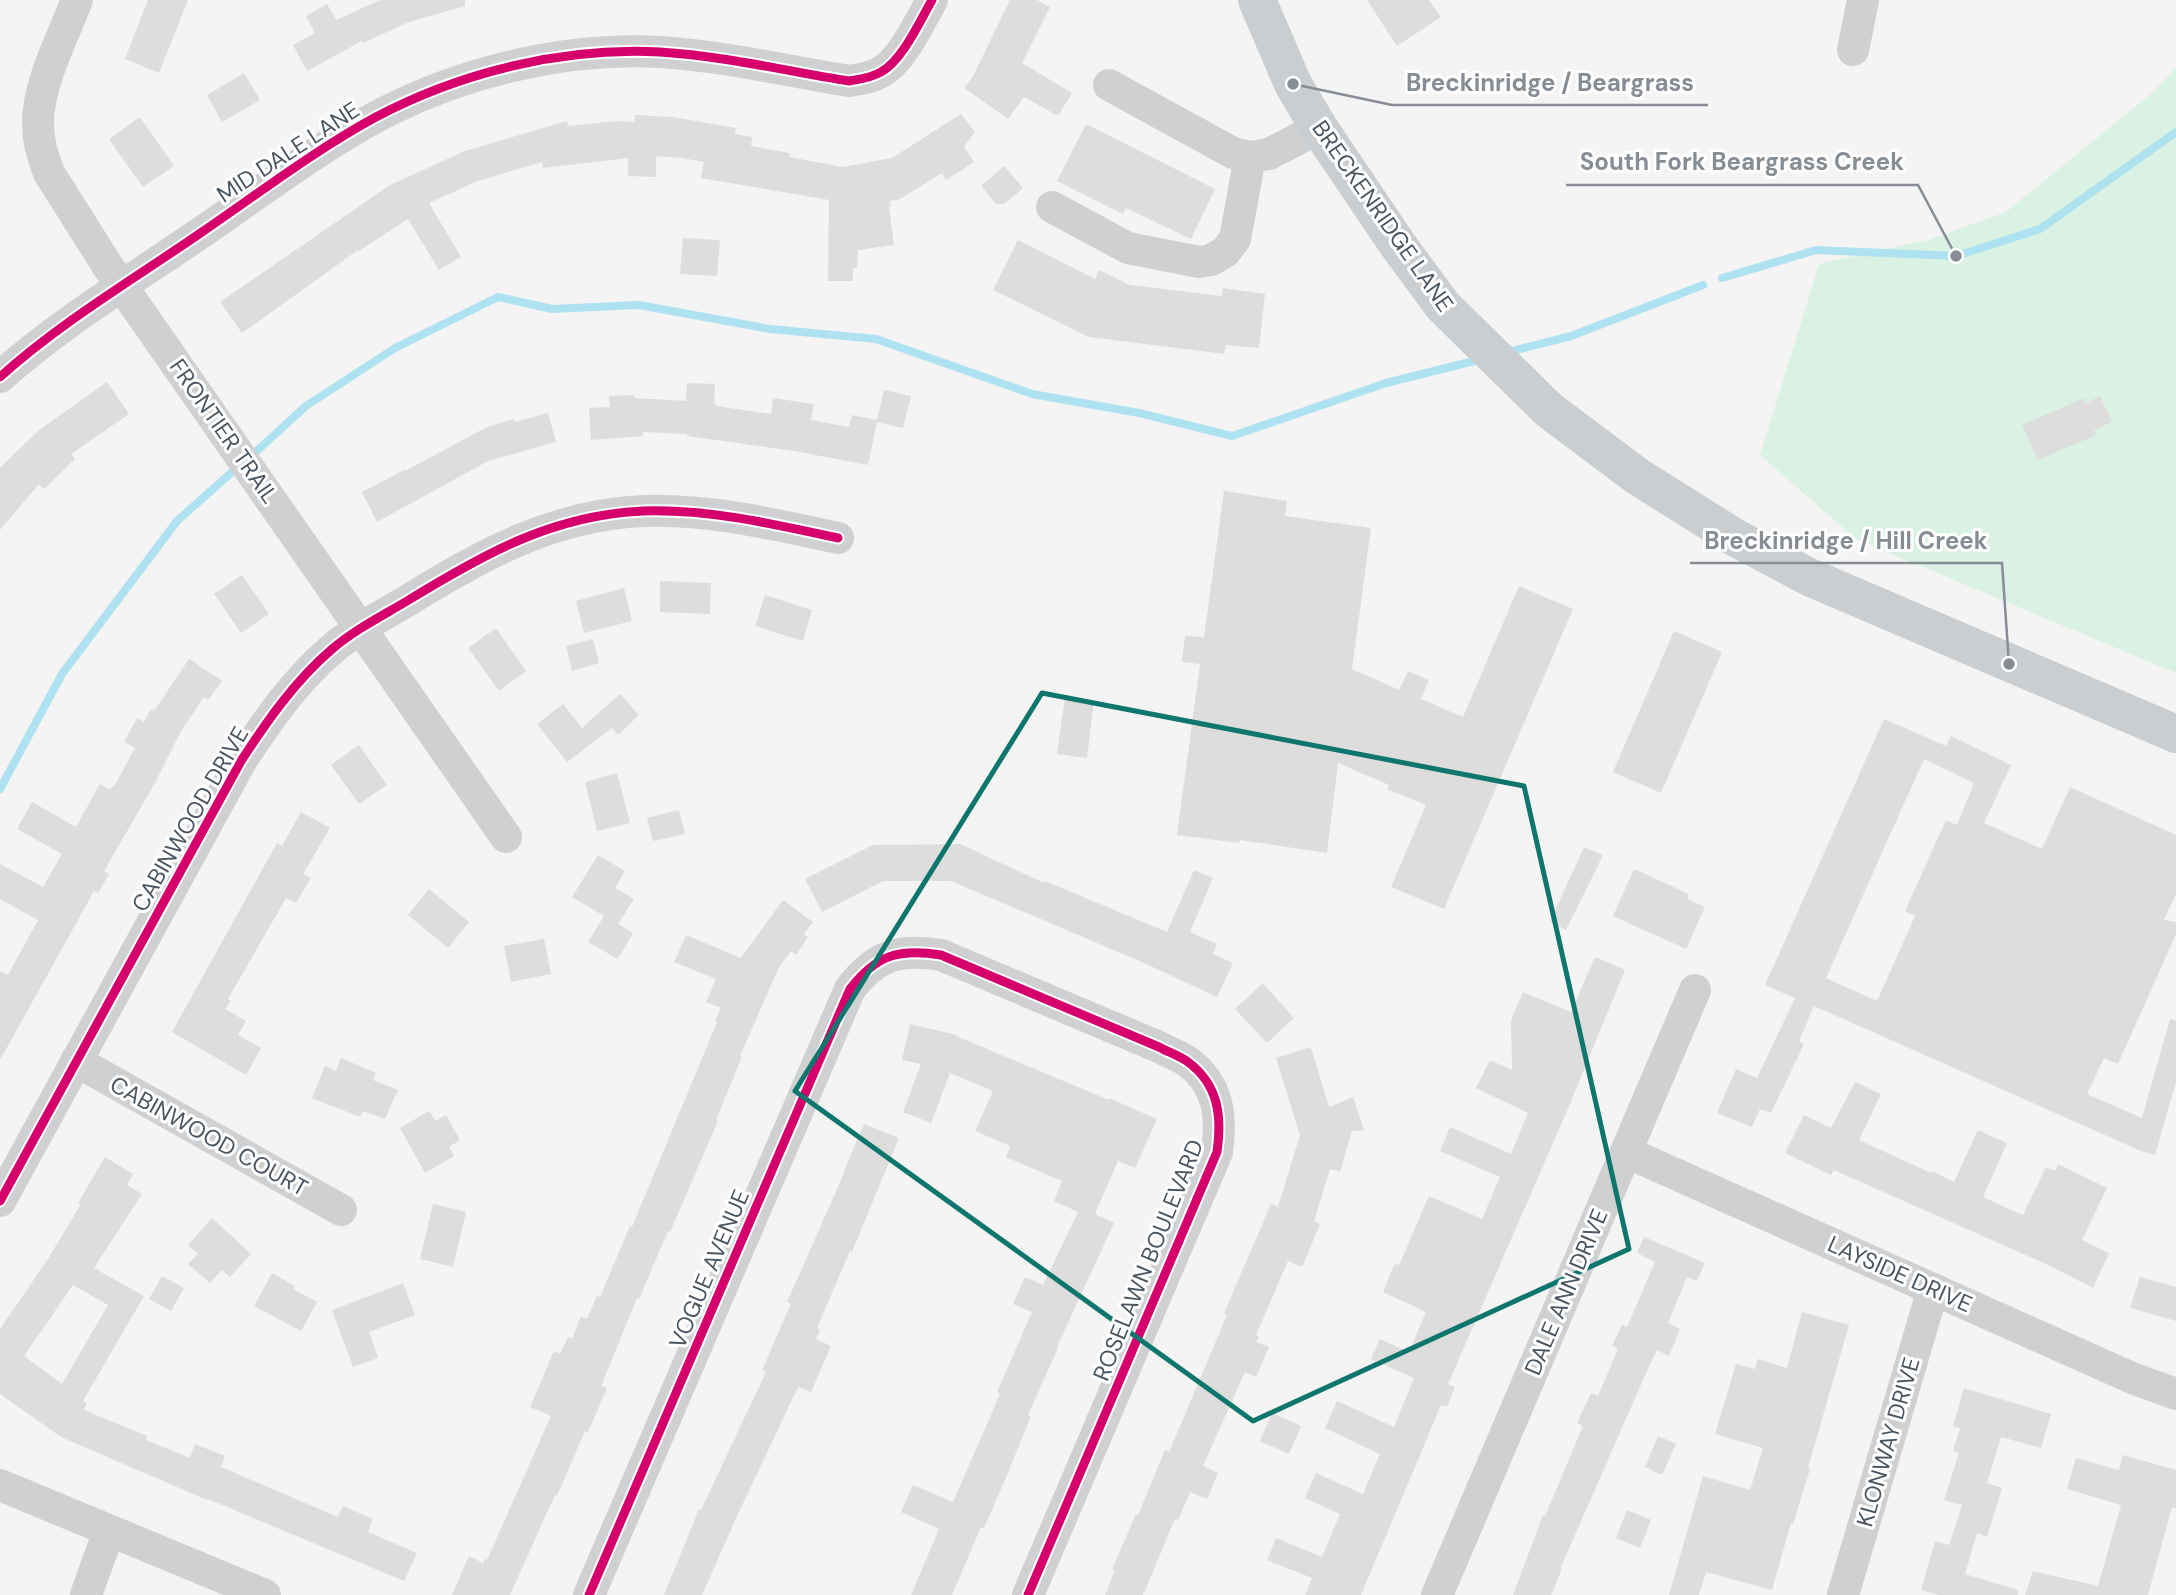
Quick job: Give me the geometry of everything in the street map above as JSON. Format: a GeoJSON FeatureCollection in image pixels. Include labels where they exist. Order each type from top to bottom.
{"type":"FeatureCollection","features":[{"type":"Feature","properties":{"kind":"main road","name":"BRECKENRIDGE LANE"},"geometry":{"type":"LineString","coordinates":[[1257,0],[1293,84],[1319,128],[1398,245],[1443,306],[1549,410],[1637,476],[1734,537],[1809,577],[2176,734]]}},
{"type":"Feature","properties":{"kind":"street","name":"FRONTIER TRAIL"},"geometry":{"type":"LineString","coordinates":[[77,0],[41,95],[37,125],[42,156],[58,190],[506,836]]}},
{"type":"Feature","properties":{"kind":"street","name":"MID DALE LANE"},"geometry":{"type":"LineString","coordinates":[[0,377],[83,312],[329,144],[376,117],[442,88],[513,66],[583,53],[660,52],[849,81],[866,78],[883,71],[894,61],[932,0]]}},
{"type":"Feature","properties":{"kind":"street"},"geometry":{"type":"LineString","coordinates":[[1853,50],[1863,0]]}},
{"type":"Feature","properties":{"kind":"street"},"geometry":{"type":"LineString","coordinates":[[1109,85],[1233,153],[1250,157],[1269,154],[1319,128]]}},
{"type":"Feature","properties":{"kind":"street"},"geometry":{"type":"LineString","coordinates":[[1052,206],[1128,248],[1199,262],[1211,260],[1225,252],[1235,239],[1250,157]]}},
{"type":"Feature","properties":{"kind":"street","name":"CABINWOOD DRIVE"},"geometry":{"type":"LineString","coordinates":[[0,1201],[242,761],[259,733],[289,694],[334,648],[471,562],[506,544],[538,531],[607,515],[642,511],[697,512],[752,519],[838,538]]}},
{"type":"Feature","properties":{"kind":"street","name":"ROSELAWN BOULEVARD"},"geometry":{"type":"LineString","coordinates":[[873,964],[899,953],[941,955],[1187,1061],[1210,1087],[1217,1103],[1221,1128],[1217,1152],[1028,1595]]}},
{"type":"Feature","properties":{"kind":"street","name":"VOGUE AVENUE"},"geometry":{"type":"LineString","coordinates":[[589,1595],[850,989],[873,964]]}},
{"type":"Feature","properties":{"kind":"street","name":"DALE ANN DRIVE"},"geometry":{"type":"LineString","coordinates":[[1437,1595],[1695,990]]}},
{"type":"Feature","properties":{"kind":"street","name":"CABINWOOD COURT"},"geometry":{"type":"LineString","coordinates":[[76,1061],[341,1210]]}},
{"type":"Feature","properties":{"kind":"street","name":"LAYSIDE DRIVE"},"geometry":{"type":"LineString","coordinates":[[1626,1152],[2132,1378],[2176,1394]]}},
{"type":"Feature","properties":{"kind":"street","name":"KLONWAY DRIVE"},"geometry":{"type":"LineString","coordinates":[[1843,1595],[1933,1289]]}},
{"type":"Feature","properties":{"kind":"street"},"geometry":{"type":"LineString","coordinates":[[0,1485],[265,1595]]}},
{"type":"Feature","properties":{"kind":"street"},"geometry":{"type":"LineString","coordinates":[[86,1595],[109,1531]]}},
{"type":"Feature","properties":{"kind":"highlighted area"},"geometry":{"type":"Polygon","coordinates":[[[1042,693],[1524,786],[1629,1249],[1253,1421],[795,1091],[1042,693]]]}},
{"type":"Feature","properties":{"kind":"green space"},"geometry":{"type":"Polygon","coordinates":[[[2176,68],[2176,673],[1856,539],[1760,455],[1819,264],[1928,240],[2006,212],[2152,93],[2176,68]]]}},
{"type":"Feature","properties":{"kind":"building"},"geometry":{"type":"Polygon","coordinates":[[[148,0],[188,0],[159,73],[125,59],[148,0]]]}},
{"type":"Feature","properties":{"kind":"building"},"geometry":{"type":"Polygon","coordinates":[[[380,0],[465,0],[465,6],[409,22],[363,43],[362,41],[307,71],[293,45],[315,33],[306,16],[327,4],[336,20],[380,0]]]}},
{"type":"Feature","properties":{"kind":"building"},"geometry":{"type":"Polygon","coordinates":[[[1010,0],[1037,0],[1050,7],[1022,63],[1072,93],[1058,116],[1024,97],[1008,119],[964,88],[973,76],[1010,0]]]}},
{"type":"Feature","properties":{"kind":"building"},"geometry":{"type":"Polygon","coordinates":[[[1367,0],[1429,0],[1441,17],[1397,46],[1367,0]]]}},
{"type":"Feature","properties":{"kind":"building"},"geometry":{"type":"Polygon","coordinates":[[[244,73],[260,100],[222,122],[207,95],[244,73]]]}},
{"type":"Feature","properties":{"kind":"building"},"geometry":{"type":"Polygon","coordinates":[[[961,114],[975,132],[964,147],[974,162],[946,180],[942,173],[900,199],[890,201],[894,245],[858,250],[853,281],[828,281],[829,200],[701,178],[704,162],[656,156],[656,177],[628,176],[628,158],[543,168],[542,162],[478,181],[429,203],[461,257],[439,270],[408,219],[358,250],[242,333],[220,302],[390,185],[465,151],[567,121],[568,126],[635,122],[635,115],[673,117],[736,128],[735,134],[752,137],[751,146],[790,153],[789,157],[843,167],[892,158],[961,114]]]}},
{"type":"Feature","properties":{"kind":"building"},"geometry":{"type":"Polygon","coordinates":[[[140,117],[174,166],[143,187],[109,139],[140,117]]]}},
{"type":"Feature","properties":{"kind":"building"},"geometry":{"type":"Polygon","coordinates":[[[1086,124],[1215,189],[1191,239],[1126,208],[1123,214],[1057,181],[1086,124]]]}},
{"type":"Feature","properties":{"kind":"building"},"geometry":{"type":"Polygon","coordinates":[[[1004,166],[1023,188],[1004,204],[996,204],[981,186],[1004,166]]]}},
{"type":"Feature","properties":{"kind":"building"},"geometry":{"type":"Polygon","coordinates":[[[683,238],[720,240],[717,276],[680,274],[683,238]]]}},
{"type":"Feature","properties":{"kind":"building"},"geometry":{"type":"Polygon","coordinates":[[[1018,240],[1095,279],[1099,270],[1130,285],[1222,296],[1223,288],[1265,294],[1259,348],[1226,345],[1224,354],[1089,337],[993,290],[1018,240]]]}},
{"type":"Feature","properties":{"kind":"building"},"geometry":{"type":"Polygon","coordinates":[[[107,382],[129,414],[71,454],[75,459],[44,489],[39,484],[0,530],[0,468],[39,430],[107,382]]]}},
{"type":"Feature","properties":{"kind":"building"},"geometry":{"type":"Polygon","coordinates":[[[687,383],[715,384],[716,406],[771,414],[773,398],[814,404],[811,420],[849,427],[852,415],[877,420],[884,390],[911,396],[903,428],[877,422],[868,465],[687,434],[643,432],[643,436],[591,440],[589,408],[610,407],[609,396],[634,395],[634,398],[686,401],[687,383]]]}},
{"type":"Feature","properties":{"kind":"building"},"geometry":{"type":"Polygon","coordinates":[[[2100,396],[2112,422],[2094,430],[2096,435],[2038,460],[2022,425],[2084,398],[2086,403],[2100,396]]]}},
{"type":"Feature","properties":{"kind":"building"},"geometry":{"type":"Polygon","coordinates":[[[548,413],[556,442],[488,461],[377,522],[362,492],[487,427],[548,413]]]}},
{"type":"Feature","properties":{"kind":"building"},"geometry":{"type":"Polygon","coordinates":[[[1224,491],[1287,501],[1285,516],[1371,528],[1352,669],[1399,690],[1408,671],[1429,680],[1421,699],[1463,717],[1519,586],[1573,609],[1444,909],[1391,887],[1426,805],[1387,789],[1389,785],[1338,763],[1327,853],[1240,840],[1239,843],[1177,835],[1200,664],[1182,662],[1185,636],[1204,637],[1224,491]]]}},
{"type":"Feature","properties":{"kind":"building"},"geometry":{"type":"Polygon","coordinates":[[[242,575],[269,614],[241,633],[214,594],[242,575]]]}},
{"type":"Feature","properties":{"kind":"building"},"geometry":{"type":"Polygon","coordinates":[[[660,581],[711,583],[710,614],[660,612],[660,581]]]}},
{"type":"Feature","properties":{"kind":"building"},"geometry":{"type":"Polygon","coordinates":[[[624,588],[632,621],[584,633],[576,601],[624,588]]]}},
{"type":"Feature","properties":{"kind":"building"},"geometry":{"type":"Polygon","coordinates":[[[765,595],[812,610],[803,641],[755,626],[765,595]]]}},
{"type":"Feature","properties":{"kind":"building"},"geometry":{"type":"Polygon","coordinates":[[[496,628],[526,671],[499,691],[468,648],[496,628]]]}},
{"type":"Feature","properties":{"kind":"building"},"geometry":{"type":"Polygon","coordinates":[[[1674,631],[1722,652],[1661,793],[1613,772],[1674,631]]]}},
{"type":"Feature","properties":{"kind":"building"},"geometry":{"type":"Polygon","coordinates":[[[593,639],[599,663],[572,671],[566,646],[593,639]]]}},
{"type":"Feature","properties":{"kind":"building"},"geometry":{"type":"Polygon","coordinates":[[[189,659],[222,681],[208,700],[204,697],[181,731],[155,783],[104,871],[109,874],[98,893],[94,891],[0,1060],[0,971],[8,975],[38,920],[0,899],[0,864],[43,887],[62,854],[17,829],[32,802],[76,827],[100,784],[110,790],[116,783],[135,748],[124,742],[137,718],[144,722],[151,709],[154,711],[189,659]]]}},
{"type":"Feature","properties":{"kind":"building"},"geometry":{"type":"Polygon","coordinates":[[[620,694],[639,715],[618,735],[612,728],[567,762],[537,724],[563,704],[582,728],[620,694]]]}},
{"type":"Feature","properties":{"kind":"building"},"geometry":{"type":"Polygon","coordinates":[[[1065,697],[1094,701],[1087,758],[1057,754],[1065,697]]]}},
{"type":"Feature","properties":{"kind":"building"},"geometry":{"type":"Polygon","coordinates":[[[1884,719],[1946,746],[1951,736],[2011,765],[1984,823],[2042,849],[2070,787],[2176,835],[2176,894],[2164,920],[2176,922],[2176,934],[2118,1064],[2104,1058],[2087,1094],[2142,1118],[2170,1019],[2176,1020],[2176,1082],[2155,1155],[1814,1006],[1799,1041],[1804,1044],[1771,1113],[1760,1109],[1752,1127],[1717,1113],[1736,1069],[1757,1078],[1795,998],[1765,985],[1884,719]],[[1924,759],[1826,978],[1877,1001],[1915,916],[1905,911],[1946,820],[1957,825],[1974,783],[1924,759]]]}},
{"type":"Feature","properties":{"kind":"building"},"geometry":{"type":"Polygon","coordinates":[[[359,745],[387,785],[359,804],[331,765],[359,745]]]}},
{"type":"Feature","properties":{"kind":"building"},"geometry":{"type":"Polygon","coordinates":[[[617,773],[630,823],[597,831],[585,782],[617,773]]]}},
{"type":"Feature","properties":{"kind":"building"},"geometry":{"type":"Polygon","coordinates":[[[679,810],[685,834],[653,841],[647,818],[679,810]]]}},
{"type":"Feature","properties":{"kind":"building"},"geometry":{"type":"Polygon","coordinates":[[[301,812],[330,828],[303,874],[311,878],[296,903],[286,898],[228,999],[231,1001],[225,1009],[246,1021],[238,1035],[261,1048],[246,1075],[172,1032],[277,843],[282,846],[301,812]]]}},
{"type":"Feature","properties":{"kind":"building"},"geometry":{"type":"Polygon","coordinates":[[[960,844],[1044,883],[1045,881],[1167,932],[1194,870],[1213,878],[1190,932],[1217,944],[1213,954],[1233,963],[1217,997],[951,881],[883,881],[822,912],[805,879],[873,845],[960,844]]]}},
{"type":"Feature","properties":{"kind":"building"},"geometry":{"type":"Polygon","coordinates":[[[1584,847],[1603,855],[1566,930],[1550,922],[1584,847]]]}},
{"type":"Feature","properties":{"kind":"building"},"geometry":{"type":"Polygon","coordinates":[[[598,855],[625,871],[615,888],[634,899],[618,924],[633,933],[618,959],[588,942],[604,916],[572,897],[598,855]]]}},
{"type":"Feature","properties":{"kind":"building"},"geometry":{"type":"Polygon","coordinates":[[[1634,869],[1689,894],[1687,899],[1705,907],[1686,949],[1613,916],[1634,869]]]}},
{"type":"Feature","properties":{"kind":"building"},"geometry":{"type":"Polygon","coordinates":[[[429,889],[469,922],[448,948],[408,915],[429,889]]]}},
{"type":"Feature","properties":{"kind":"building"},"geometry":{"type":"Polygon","coordinates":[[[783,900],[813,922],[804,934],[808,937],[796,955],[791,951],[778,969],[740,1056],[742,1057],[716,1120],[718,1121],[670,1232],[668,1231],[639,1299],[637,1298],[601,1386],[607,1388],[588,1432],[585,1431],[510,1595],[452,1595],[469,1556],[483,1563],[487,1560],[551,1416],[530,1407],[554,1351],[560,1354],[568,1337],[572,1339],[581,1316],[587,1319],[597,1296],[600,1297],[717,1022],[715,1021],[721,1008],[706,1002],[716,979],[674,962],[686,935],[741,958],[783,900]]]}},
{"type":"Feature","properties":{"kind":"building"},"geometry":{"type":"Polygon","coordinates":[[[544,939],[551,974],[511,982],[504,946],[544,939]]]}},
{"type":"Feature","properties":{"kind":"building"},"geometry":{"type":"Polygon","coordinates":[[[1595,957],[1625,970],[1448,1384],[1455,1387],[1447,1407],[1441,1405],[1361,1595],[1305,1595],[1312,1578],[1267,1560],[1276,1538],[1322,1557],[1340,1514],[1305,1498],[1316,1473],[1363,1494],[1380,1454],[1325,1428],[1337,1401],[1394,1427],[1414,1378],[1371,1359],[1380,1339],[1409,1352],[1426,1312],[1383,1292],[1394,1265],[1399,1265],[1429,1196],[1482,1219],[1500,1177],[1440,1151],[1450,1127],[1511,1154],[1528,1113],[1476,1088],[1490,1060],[1512,1070],[1511,1020],[1523,992],[1571,1012],[1595,957]]]}},
{"type":"Feature","properties":{"kind":"building"},"geometry":{"type":"Polygon","coordinates":[[[1263,983],[1294,1018],[1267,1043],[1235,1009],[1263,983]]]}},
{"type":"Feature","properties":{"kind":"building"},"geometry":{"type":"Polygon","coordinates":[[[910,1024],[957,1035],[1157,1119],[1135,1168],[1118,1161],[1095,1214],[1114,1223],[1057,1347],[1028,1415],[1031,1416],[1005,1480],[984,1528],[981,1527],[952,1595],[911,1595],[939,1529],[901,1512],[913,1485],[953,1502],[1032,1312],[1013,1304],[1025,1277],[1043,1285],[1078,1212],[1054,1201],[1062,1181],[1006,1157],[1010,1146],[975,1131],[993,1091],[950,1073],[931,1123],[903,1112],[921,1064],[902,1060],[910,1024]]]}},
{"type":"Feature","properties":{"kind":"building"},"geometry":{"type":"Polygon","coordinates":[[[1311,1047],[1329,1107],[1353,1097],[1364,1130],[1352,1131],[1340,1172],[1330,1169],[1314,1221],[1320,1224],[1302,1267],[1288,1261],[1256,1335],[1259,1337],[1256,1342],[1269,1347],[1256,1377],[1245,1372],[1203,1466],[1218,1473],[1207,1499],[1190,1492],[1178,1520],[1175,1519],[1143,1595],[1105,1595],[1115,1570],[1112,1569],[1165,1450],[1169,1452],[1271,1204],[1278,1207],[1300,1135],[1276,1058],[1311,1047]]]}},
{"type":"Feature","properties":{"kind":"building"},"geometry":{"type":"Polygon","coordinates":[[[341,1058],[376,1073],[373,1080],[398,1090],[385,1119],[363,1111],[360,1117],[312,1098],[325,1066],[336,1071],[341,1058]]]}},
{"type":"Feature","properties":{"kind":"building"},"geometry":{"type":"Polygon","coordinates":[[[1855,1082],[1881,1094],[1859,1140],[1931,1173],[1932,1171],[1954,1182],[1978,1130],[2007,1143],[1983,1197],[2023,1215],[2046,1167],[2055,1171],[2058,1164],[2107,1188],[2082,1240],[2109,1253],[2093,1288],[2046,1264],[1834,1170],[1831,1175],[1785,1153],[1804,1115],[1831,1128],[1855,1082]]]}},
{"type":"Feature","properties":{"kind":"building"},"geometry":{"type":"Polygon","coordinates":[[[429,1111],[435,1121],[446,1115],[460,1140],[449,1147],[454,1156],[425,1173],[400,1128],[429,1111]]]}},
{"type":"Feature","properties":{"kind":"building"},"geometry":{"type":"Polygon","coordinates":[[[864,1124],[899,1138],[817,1328],[820,1330],[816,1339],[831,1346],[811,1392],[798,1387],[702,1595],[664,1595],[699,1509],[701,1510],[766,1372],[762,1370],[791,1304],[787,1302],[864,1124]]]}},
{"type":"Feature","properties":{"kind":"building"},"geometry":{"type":"Polygon","coordinates":[[[105,1157],[133,1174],[127,1185],[142,1194],[94,1268],[144,1296],[83,1401],[87,1403],[84,1410],[147,1436],[146,1440],[190,1458],[195,1444],[225,1456],[221,1467],[338,1517],[343,1506],[373,1519],[368,1532],[417,1553],[404,1581],[61,1437],[0,1394],[0,1329],[46,1262],[81,1204],[78,1203],[105,1157]],[[73,1285],[24,1356],[62,1384],[108,1305],[73,1285]]]}},
{"type":"Feature","properties":{"kind":"building"},"geometry":{"type":"Polygon","coordinates":[[[433,1204],[466,1212],[453,1267],[420,1259],[433,1204]]]}},
{"type":"Feature","properties":{"kind":"building"},"geometry":{"type":"Polygon","coordinates":[[[212,1218],[251,1254],[230,1277],[222,1270],[210,1283],[188,1264],[198,1254],[188,1245],[212,1218]]]}},
{"type":"Feature","properties":{"kind":"building"},"geometry":{"type":"Polygon","coordinates":[[[1644,1237],[1705,1263],[1697,1281],[1687,1277],[1668,1323],[1680,1329],[1669,1356],[1657,1350],[1551,1595],[1513,1595],[1543,1515],[1545,1516],[1583,1426],[1577,1423],[1591,1393],[1598,1396],[1618,1349],[1612,1346],[1622,1325],[1627,1327],[1655,1262],[1637,1253],[1644,1237]]]}},
{"type":"Feature","properties":{"kind":"building"},"geometry":{"type":"Polygon","coordinates":[[[272,1273],[317,1302],[301,1331],[254,1306],[272,1273]]]}},
{"type":"Feature","properties":{"kind":"building"},"geometry":{"type":"Polygon","coordinates":[[[162,1276],[184,1288],[171,1311],[149,1299],[162,1276]]]}},
{"type":"Feature","properties":{"kind":"building"},"geometry":{"type":"Polygon","coordinates":[[[2140,1277],[2176,1287],[2176,1321],[2130,1308],[2140,1277]]]}},
{"type":"Feature","properties":{"kind":"building"},"geometry":{"type":"Polygon","coordinates":[[[403,1283],[415,1315],[369,1332],[378,1358],[353,1367],[332,1310],[403,1283]]]}},
{"type":"Feature","properties":{"kind":"building"},"geometry":{"type":"Polygon","coordinates":[[[1802,1312],[1849,1325],[1808,1468],[1810,1469],[1772,1590],[1706,1572],[1699,1595],[1669,1595],[1703,1476],[1750,1490],[1763,1448],[1715,1434],[1736,1364],[1755,1369],[1758,1359],[1787,1368],[1802,1312]]]}},
{"type":"Feature","properties":{"kind":"building"},"geometry":{"type":"Polygon","coordinates":[[[1964,1388],[2051,1414],[2041,1448],[2001,1437],[1987,1483],[2002,1488],[1987,1537],[1977,1533],[1965,1574],[2018,1590],[2018,1595],[1939,1595],[1921,1590],[1935,1541],[1949,1545],[1962,1505],[1944,1500],[1959,1453],[1953,1451],[1960,1428],[1953,1426],[1964,1388]]]}},
{"type":"Feature","properties":{"kind":"building"},"geometry":{"type":"Polygon","coordinates":[[[1272,1413],[1301,1426],[1289,1454],[1260,1441],[1272,1413]]]}},
{"type":"Feature","properties":{"kind":"building"},"geometry":{"type":"Polygon","coordinates":[[[1658,1436],[1676,1444],[1662,1475],[1645,1467],[1658,1436]]]}},
{"type":"Feature","properties":{"kind":"building"},"geometry":{"type":"Polygon","coordinates":[[[2123,1455],[2176,1470],[2176,1508],[2172,1507],[2148,1595],[2025,1595],[2033,1571],[2098,1586],[2121,1505],[2067,1489],[2076,1458],[2119,1470],[2123,1455]]]}},
{"type":"Feature","properties":{"kind":"building"},"geometry":{"type":"Polygon","coordinates":[[[1627,1510],[1651,1520],[1640,1548],[1616,1538],[1627,1510]]]}},
{"type":"Feature","properties":{"kind":"waterway"},"geometry":{"type":"LineString","coordinates":[[1722,278],[1816,250],[1956,256],[2040,229],[2176,132]]}},
{"type":"Feature","properties":{"kind":"waterway"},"geometry":{"type":"LineString","coordinates":[[1508,352],[1571,336],[1703,285]]}},
{"type":"Feature","properties":{"kind":"waterway"},"geometry":{"type":"LineString","coordinates":[[250,457],[306,406],[395,348],[498,297],[552,309],[639,305],[770,329],[876,339],[1032,394],[1139,413],[1232,436],[1386,383],[1482,359]]}},
{"type":"Feature","properties":{"kind":"waterway"},"geometry":{"type":"LineString","coordinates":[[0,789],[62,674],[177,521],[240,465]]}},
{"type":"Feature","properties":{"kind":"cycle path"},"geometry":{"type":"LineString","coordinates":[[0,377],[73,319],[308,158],[374,118],[441,88],[513,66],[586,54],[623,52],[660,52],[707,57],[849,81],[857,80],[889,67],[910,40],[932,0]]}},
{"type":"Feature","properties":{"kind":"cycle path"},"geometry":{"type":"LineString","coordinates":[[0,1201],[241,761],[271,716],[294,688],[340,643],[491,553],[519,540],[578,520],[643,511],[693,512],[741,518],[838,538]]}},
{"type":"Feature","properties":{"kind":"cycle path"},"geometry":{"type":"LineString","coordinates":[[589,1595],[850,989],[879,961],[913,953],[941,955],[1181,1058],[1206,1081],[1212,1091],[1218,1114],[1217,1152],[1028,1595]]}},
{"type":"Feature","properties":{"kind":"place","name":"Breckinridge / Beargrass"},"geometry":{"type":"Point","coordinates":[1293,84]}},
{"type":"Feature","properties":{"kind":"place","name":"South Fork Beargrass Creek"},"geometry":{"type":"Point","coordinates":[1956,256]}},
{"type":"Feature","properties":{"kind":"place","name":"Breckinridge / Hill Creek"},"geometry":{"type":"Point","coordinates":[2009,664]}}]}
